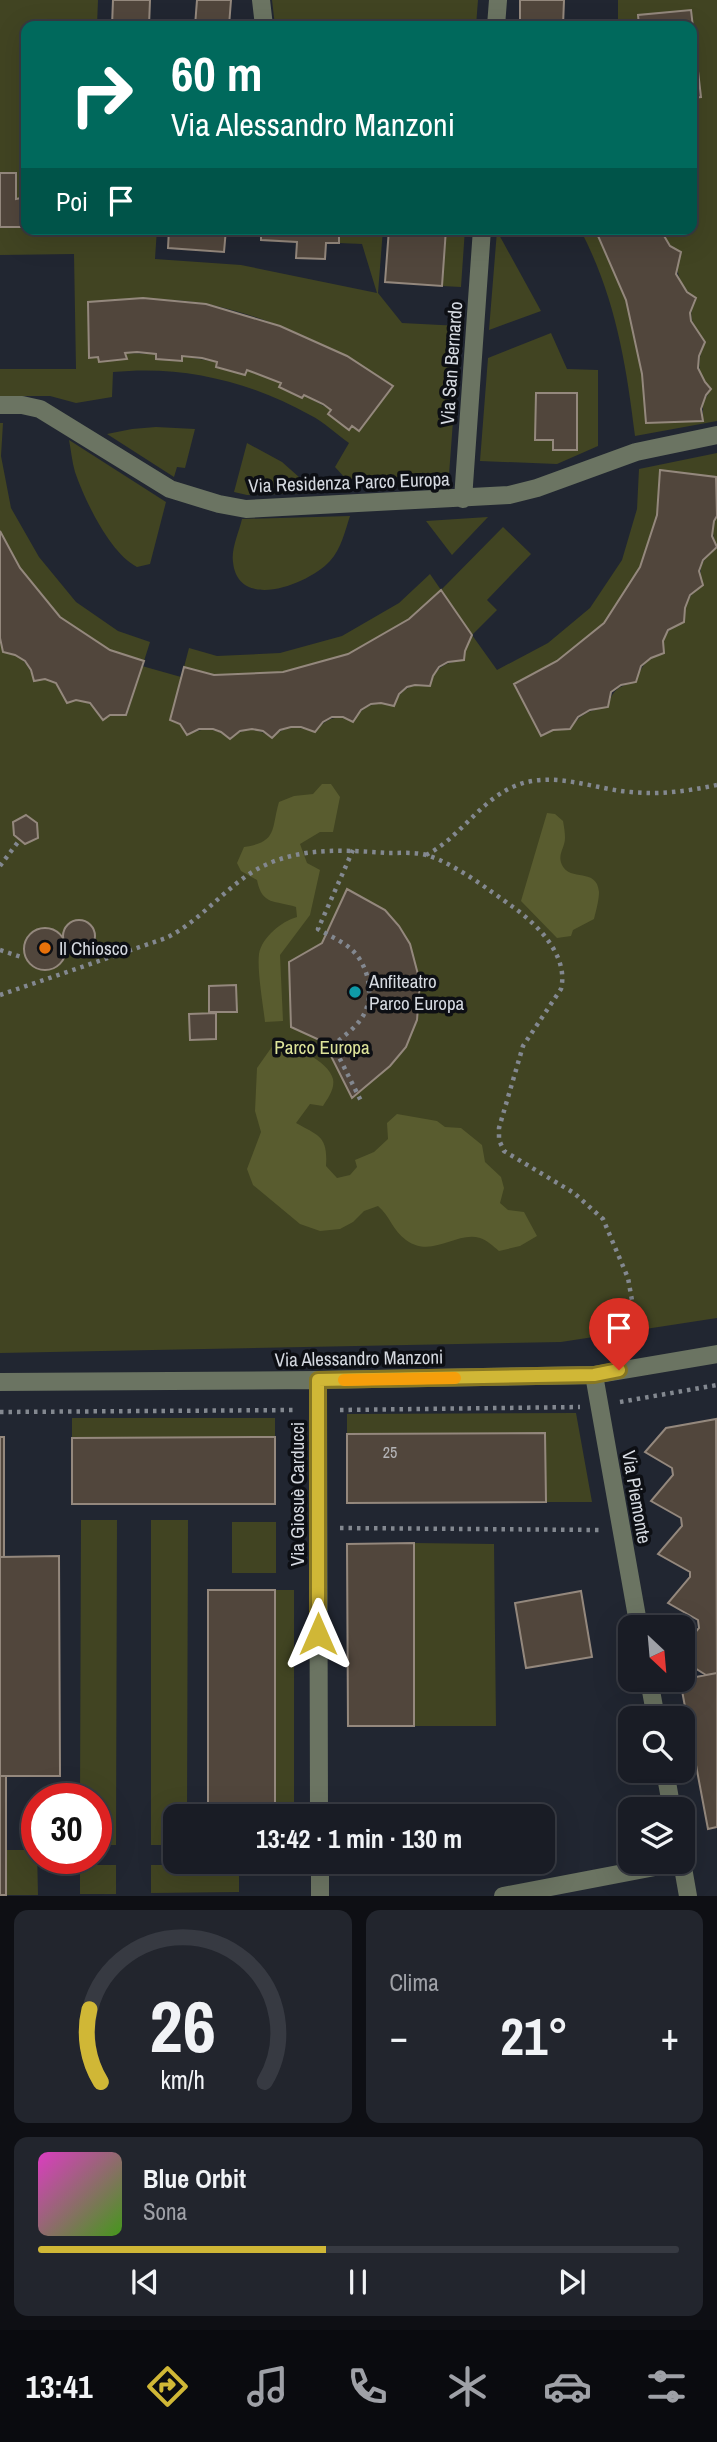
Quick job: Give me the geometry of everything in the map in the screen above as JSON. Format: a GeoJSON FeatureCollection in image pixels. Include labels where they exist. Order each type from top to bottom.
{"type":"FeatureCollection","features":[{"type":"Feature","properties":{"kind":"street"},"geometry":{"type":"LineString","coordinates":[[261,0],[263,21]]}},
{"type":"Feature","properties":{"kind":"street"},"geometry":{"type":"LineString","coordinates":[[496,21],[498,0]]}},
{"type":"Feature","properties":{"kind":"street","name":"Via San Bernardo"},"geometry":{"type":"LineString","coordinates":[[463,499],[482,235]]}},
{"type":"Feature","properties":{"kind":"street","name":"Via Residenza Parco Europa"},"geometry":{"type":"LineString","coordinates":[[0,405],[22,405],[40,409],[170,489],[246,509],[463,499],[523,493],[625,455],[717,435]]}},
{"type":"Feature","properties":{"kind":"street","name":"Via Alessandro Manzoni"},"geometry":{"type":"LineString","coordinates":[[0,1382],[594,1375],[717,1354]]}},
{"type":"Feature","properties":{"kind":"street","name":"Via Piemonte"},"geometry":{"type":"LineString","coordinates":[[594,1375],[637,1615]]}},
{"type":"Feature","properties":{"kind":"street","name":"Via Giosuè Carducci"},"geometry":{"type":"LineString","coordinates":[[318,1380],[319,1804]]}},
{"type":"Feature","properties":{"kind":"street"},"geometry":{"type":"LineString","coordinates":[[320,1874],[320,1896]]}},
{"type":"Feature","properties":{"kind":"street"},"geometry":{"type":"LineString","coordinates":[[503,1896],[618,1874]]}},
{"type":"Feature","properties":{"kind":"street"},"geometry":{"type":"LineString","coordinates":[[683,1874],[688,1896]]}},
{"type":"Feature","properties":{"kind":"path"},"geometry":{"type":"LineString","coordinates":[[425,855],[456,834],[504,791],[526,782],[552,779],[612,790],[647,793],[674,793],[717,786]]}},
{"type":"Feature","properties":{"kind":"path"},"geometry":{"type":"LineString","coordinates":[[0,866],[18,842]]}},
{"type":"Feature","properties":{"kind":"path"},"geometry":{"type":"LineString","coordinates":[[353,850],[318,929],[350,948],[359,959],[367,978],[369,1001],[363,1016],[333,1045],[360,1101]]}},
{"type":"Feature","properties":{"kind":"path"},"geometry":{"type":"LineString","coordinates":[[0,995],[174,934],[261,867],[304,852],[353,850],[425,855],[464,875],[520,912],[547,940],[563,974],[561,989],[523,1046],[498,1134],[504,1151],[564,1186],[597,1212],[608,1228],[628,1278],[639,1340]]}},
{"type":"Feature","properties":{"kind":"path"},"geometry":{"type":"LineString","coordinates":[[0,950],[24,957]]}},
{"type":"Feature","properties":{"kind":"path"},"geometry":{"type":"LineString","coordinates":[[0,1412],[581,1407],[717,1385]]}},
{"type":"Feature","properties":{"kind":"path"},"geometry":{"type":"LineString","coordinates":[[318,1528],[622,1531]]}},
{"type":"Feature","properties":{"kind":"green space"},"geometry":{"type":"Polygon","coordinates":[[[0,0],[98,0],[97,21],[21,21],[21,235],[157,235],[155,259],[241,265],[377,293],[362,244],[339,243],[339,235],[383,235],[378,293],[402,323],[460,326],[449,475],[346,479],[335,467],[349,443],[320,421],[287,403],[214,378],[164,371],[113,372],[112,397],[76,403],[50,396],[0,396],[0,369],[76,369],[74,254],[0,255],[0,0]],[[143,298],[88,302],[89,357],[98,357],[100,362],[126,359],[125,353],[156,354],[156,359],[181,361],[182,356],[217,362],[216,367],[245,375],[247,370],[281,383],[280,388],[302,398],[304,395],[331,410],[329,415],[348,429],[352,426],[359,431],[393,386],[327,347],[280,326],[232,310],[183,301],[143,298]]]}},
{"type":"Feature","properties":{"kind":"green space"},"geometry":{"type":"Polygon","coordinates":[[[272,0],[478,0],[476,21],[274,21],[272,0]]]}},
{"type":"Feature","properties":{"kind":"green space"},"geometry":{"type":"Polygon","coordinates":[[[618,0],[717,0],[717,421],[635,436],[628,382],[617,330],[602,279],[583,235],[598,235],[626,300],[642,374],[646,422],[703,421],[703,403],[711,389],[699,367],[705,342],[692,321],[696,298],[681,282],[670,246],[664,235],[697,235],[697,21],[618,21],[618,0]]]}},
{"type":"Feature","properties":{"kind":"green space"},"geometry":{"type":"Polygon","coordinates":[[[446,235],[465,235],[461,287],[442,286],[446,235]]]}},
{"type":"Feature","properties":{"kind":"green space"},"geometry":{"type":"Polygon","coordinates":[[[497,235],[499,235],[541,311],[489,330],[497,235]]]}},
{"type":"Feature","properties":{"kind":"green space"},"geometry":{"type":"Polygon","coordinates":[[[551,333],[567,369],[598,370],[598,446],[557,464],[480,461],[488,358],[551,333]]]}},
{"type":"Feature","properties":{"kind":"green space"},"geometry":{"type":"Polygon","coordinates":[[[0,423],[3,423],[1,456],[11,508],[39,557],[76,602],[118,631],[150,642],[144,661],[110,650],[60,617],[20,568],[0,531],[0,423]]]}},
{"type":"Feature","properties":{"kind":"green space"},"geometry":{"type":"Polygon","coordinates":[[[156,427],[195,429],[185,468],[177,467],[174,477],[107,434],[156,427]]]}},
{"type":"Feature","properties":{"kind":"green space"},"geometry":{"type":"Polygon","coordinates":[[[69,440],[166,502],[150,564],[137,567],[117,550],[108,538],[79,484],[69,440]]]}},
{"type":"Feature","properties":{"kind":"green space"},"geometry":{"type":"Polygon","coordinates":[[[247,443],[282,462],[317,493],[247,495],[234,492],[247,443]]]}},
{"type":"Feature","properties":{"kind":"green space","name":"Parco Europa"},"geometry":{"type":"Polygon","coordinates":[[[717,453],[717,481],[716,477],[660,471],[657,515],[640,567],[553,730],[570,729],[586,713],[608,707],[617,690],[636,682],[645,664],[664,653],[665,637],[670,630],[684,622],[688,601],[702,585],[702,564],[717,547],[717,1318],[561,1342],[0,1353],[0,638],[24,662],[34,680],[45,679],[56,683],[67,702],[86,702],[109,715],[127,715],[142,666],[181,677],[180,724],[187,735],[209,730],[219,732],[230,739],[241,732],[251,730],[272,738],[292,728],[315,732],[323,723],[332,719],[353,721],[361,711],[370,706],[393,705],[408,688],[429,686],[442,667],[464,660],[472,635],[497,670],[548,643],[590,608],[622,560],[637,509],[639,469],[717,453]]]}},
{"type":"Feature","properties":{"kind":"green space"},"geometry":{"type":"Polygon","coordinates":[[[350,516],[334,556],[307,578],[276,589],[260,590],[247,586],[238,577],[233,557],[242,519],[350,516]]]}},
{"type":"Feature","properties":{"kind":"green space"},"geometry":{"type":"Polygon","coordinates":[[[717,516],[717,547],[713,528],[717,516]]]}},
{"type":"Feature","properties":{"kind":"green space"},"geometry":{"type":"Polygon","coordinates":[[[488,517],[452,555],[426,521],[488,517]]]}},
{"type":"Feature","properties":{"kind":"green space"},"geometry":{"type":"Polygon","coordinates":[[[503,527],[531,554],[487,600],[497,610],[472,635],[441,590],[503,527]]]}},
{"type":"Feature","properties":{"kind":"green space"},"geometry":{"type":"Polygon","coordinates":[[[430,574],[441,590],[409,619],[348,654],[283,672],[214,675],[184,667],[189,648],[217,656],[280,653],[342,636],[399,603],[430,574]]]}},
{"type":"Feature","properties":{"kind":"green space"},"geometry":{"type":"Polygon","coordinates":[[[322,784],[331,784],[340,797],[333,832],[320,832],[300,844],[307,863],[320,870],[310,915],[280,955],[283,1021],[265,1022],[259,978],[259,954],[264,942],[274,931],[297,917],[296,907],[270,901],[262,894],[257,880],[241,871],[237,863],[244,847],[268,838],[279,802],[294,796],[313,794],[322,784]]]}},
{"type":"Feature","properties":{"kind":"green space"},"geometry":{"type":"Polygon","coordinates":[[[547,813],[555,814],[563,821],[565,838],[560,858],[562,865],[571,873],[594,880],[599,892],[594,919],[573,930],[571,936],[557,938],[521,901],[547,813]]]}},
{"type":"Feature","properties":{"kind":"green space"},"geometry":{"type":"Polygon","coordinates":[[[276,1041],[300,1050],[330,1072],[333,1079],[332,1090],[323,1106],[310,1104],[296,1123],[320,1138],[325,1148],[326,1166],[337,1178],[350,1175],[357,1167],[355,1160],[374,1152],[388,1139],[387,1123],[397,1114],[437,1121],[445,1127],[461,1128],[482,1145],[485,1162],[501,1177],[504,1188],[500,1203],[508,1210],[524,1212],[537,1236],[520,1246],[499,1251],[485,1240],[471,1237],[425,1247],[406,1240],[378,1206],[364,1211],[353,1222],[340,1229],[320,1231],[300,1224],[253,1185],[247,1169],[261,1132],[255,1111],[257,1068],[276,1041]]]}},
{"type":"Feature","properties":{"kind":"green space"},"geometry":{"type":"Polygon","coordinates":[[[576,1413],[592,1502],[546,1502],[545,1433],[347,1434],[347,1414],[576,1413]]]}},
{"type":"Feature","properties":{"kind":"green space"},"geometry":{"type":"Polygon","coordinates":[[[72,1418],[275,1418],[275,1437],[72,1438],[72,1418]]]}},
{"type":"Feature","properties":{"kind":"green space"},"geometry":{"type":"Polygon","coordinates":[[[81,1520],[117,1520],[116,1845],[112,1845],[112,1783],[80,1783],[81,1520]]]}},
{"type":"Feature","properties":{"kind":"green space"},"geometry":{"type":"Polygon","coordinates":[[[151,1520],[188,1520],[187,1804],[163,1804],[163,1845],[151,1845],[151,1520]]]}},
{"type":"Feature","properties":{"kind":"green space"},"geometry":{"type":"Polygon","coordinates":[[[232,1522],[276,1522],[276,1573],[232,1573],[232,1522]]]}},
{"type":"Feature","properties":{"kind":"green space"},"geometry":{"type":"Polygon","coordinates":[[[414,1543],[494,1544],[496,1726],[414,1726],[414,1543]]]}},
{"type":"Feature","properties":{"kind":"green space"},"geometry":{"type":"Polygon","coordinates":[[[275,1590],[294,1590],[294,1804],[275,1804],[275,1590]]]}},
{"type":"Feature","properties":{"kind":"green space"},"geometry":{"type":"Polygon","coordinates":[[[6,1850],[21,1850],[21,1874],[38,1874],[38,1895],[6,1895],[6,1850]]]}},
{"type":"Feature","properties":{"kind":"green space"},"geometry":{"type":"Polygon","coordinates":[[[112,1865],[116,1865],[116,1894],[80,1894],[80,1874],[112,1874],[112,1865]]]}},
{"type":"Feature","properties":{"kind":"green space"},"geometry":{"type":"Polygon","coordinates":[[[151,1865],[163,1865],[163,1874],[239,1874],[239,1892],[151,1893],[151,1865]]]}},
{"type":"Feature","properties":{"kind":"building"},"geometry":{"type":"Polygon","coordinates":[[[113,0],[150,0],[149,21],[112,21],[113,0]]]}},
{"type":"Feature","properties":{"kind":"building"},"geometry":{"type":"Polygon","coordinates":[[[197,0],[231,0],[229,21],[195,21],[197,0]]]}},
{"type":"Feature","properties":{"kind":"building"},"geometry":{"type":"Polygon","coordinates":[[[520,0],[564,0],[563,21],[520,21],[520,0]]]}},
{"type":"Feature","properties":{"kind":"building"},"geometry":{"type":"Polygon","coordinates":[[[691,10],[692,21],[639,21],[638,15],[691,10]]]}},
{"type":"Feature","properties":{"kind":"building"},"geometry":{"type":"Polygon","coordinates":[[[697,62],[701,97],[697,97],[697,62]]]}},
{"type":"Feature","properties":{"kind":"building"},"geometry":{"type":"Polygon","coordinates":[[[0,173],[16,173],[16,199],[21,198],[21,227],[0,227],[0,173]]]}},
{"type":"Feature","properties":{"kind":"building"},"geometry":{"type":"Polygon","coordinates":[[[169,235],[225,235],[224,252],[168,248],[169,235]]]}},
{"type":"Feature","properties":{"kind":"building"},"geometry":{"type":"Polygon","coordinates":[[[261,235],[339,235],[339,243],[326,243],[325,259],[296,258],[297,242],[261,240],[261,235]]]}},
{"type":"Feature","properties":{"kind":"building"},"geometry":{"type":"Polygon","coordinates":[[[389,235],[446,235],[442,286],[385,282],[389,235]]]}},
{"type":"Feature","properties":{"kind":"building"},"geometry":{"type":"Polygon","coordinates":[[[598,235],[664,235],[670,246],[681,252],[676,274],[687,292],[696,298],[690,313],[691,321],[705,342],[699,356],[698,368],[711,389],[701,409],[703,421],[646,423],[642,374],[626,300],[598,235]]]}},
{"type":"Feature","properties":{"kind":"building"},"geometry":{"type":"Polygon","coordinates":[[[143,298],[206,304],[280,326],[347,356],[393,386],[359,431],[352,426],[349,430],[328,414],[331,410],[323,404],[304,395],[302,398],[279,387],[281,383],[247,370],[245,375],[216,367],[217,362],[202,358],[182,356],[182,361],[156,359],[156,354],[137,352],[125,353],[127,359],[99,362],[98,357],[89,358],[88,302],[143,298]]]}},
{"type":"Feature","properties":{"kind":"building"},"geometry":{"type":"Polygon","coordinates":[[[536,393],[577,393],[577,450],[553,450],[553,440],[535,440],[536,393]]]}},
{"type":"Feature","properties":{"kind":"building"},"geometry":{"type":"Polygon","coordinates":[[[660,470],[716,477],[717,516],[712,536],[717,547],[703,560],[699,571],[703,585],[690,595],[684,622],[668,630],[663,641],[664,653],[641,666],[636,682],[621,685],[611,692],[608,707],[590,710],[578,717],[570,729],[553,730],[541,736],[514,684],[557,661],[604,623],[640,567],[657,515],[660,470]]]}},
{"type":"Feature","properties":{"kind":"building"},"geometry":{"type":"Polygon","coordinates":[[[0,531],[20,568],[60,617],[110,650],[144,661],[126,715],[110,715],[103,720],[90,703],[76,700],[67,703],[56,683],[45,679],[34,681],[25,661],[3,652],[0,638],[0,531]]]}},
{"type":"Feature","properties":{"kind":"building"},"geometry":{"type":"Polygon","coordinates":[[[441,590],[472,635],[464,660],[448,662],[439,667],[430,686],[407,687],[399,694],[394,706],[371,704],[361,710],[353,722],[343,717],[332,717],[323,722],[315,732],[291,727],[280,730],[272,738],[263,731],[252,729],[240,731],[230,739],[213,729],[199,729],[187,735],[180,724],[170,720],[184,667],[214,675],[283,672],[348,654],[409,619],[441,590]]]}},
{"type":"Feature","properties":{"kind":"building"},"geometry":{"type":"Polygon","coordinates":[[[26,815],[37,823],[38,838],[25,844],[14,835],[13,822],[26,815]]]}},
{"type":"Feature","properties":{"kind":"building","name":"Anfiteatro Parco Europa"},"geometry":{"type":"Polygon","coordinates":[[[347,889],[385,910],[399,926],[410,944],[420,982],[417,1020],[406,1047],[390,1066],[352,1098],[324,1042],[291,1027],[289,962],[322,943],[347,889]]]}},
{"type":"Feature","properties":{"kind":"building"},"geometry":{"type":"Polygon","coordinates":[[[79,920],[90,925],[95,936],[90,947],[79,952],[68,947],[63,936],[68,925],[79,920]]]}},
{"type":"Feature","properties":{"kind":"building","name":"Il Chiosco"},"geometry":{"type":"Polygon","coordinates":[[[45,928],[60,934],[66,949],[60,964],[45,970],[30,964],[24,949],[30,934],[45,928]]]}},
{"type":"Feature","properties":{"kind":"building"},"geometry":{"type":"Polygon","coordinates":[[[236,985],[237,1012],[209,1012],[209,986],[236,985]]]}},
{"type":"Feature","properties":{"kind":"building"},"geometry":{"type":"Polygon","coordinates":[[[216,1013],[216,1039],[190,1040],[189,1014],[216,1013]]]}},
{"type":"Feature","properties":{"kind":"building"},"geometry":{"type":"Polygon","coordinates":[[[716,1419],[717,1673],[706,1675],[695,1668],[695,1633],[699,1628],[695,1615],[689,1615],[668,1603],[690,1577],[690,1572],[658,1554],[682,1526],[681,1518],[651,1501],[673,1475],[672,1468],[645,1452],[666,1428],[716,1419]]]}},
{"type":"Feature","properties":{"kind":"building"},"geometry":{"type":"Polygon","coordinates":[[[545,1433],[546,1502],[347,1503],[347,1434],[545,1433]]]}},
{"type":"Feature","properties":{"kind":"building"},"geometry":{"type":"Polygon","coordinates":[[[0,1437],[4,1437],[4,1557],[0,1557],[0,1437]]]}},
{"type":"Feature","properties":{"kind":"building"},"geometry":{"type":"Polygon","coordinates":[[[275,1437],[275,1504],[72,1504],[72,1438],[275,1437]]]}},
{"type":"Feature","properties":{"kind":"building"},"geometry":{"type":"Polygon","coordinates":[[[414,1543],[414,1726],[348,1726],[347,1544],[414,1543]]]}},
{"type":"Feature","properties":{"kind":"building"},"geometry":{"type":"Polygon","coordinates":[[[59,1556],[60,1776],[0,1776],[0,1557],[59,1556]]]}},
{"type":"Feature","properties":{"kind":"building"},"geometry":{"type":"Polygon","coordinates":[[[208,1590],[275,1590],[275,1804],[208,1804],[208,1590]]]}},
{"type":"Feature","properties":{"kind":"building"},"geometry":{"type":"Polygon","coordinates":[[[581,1591],[592,1657],[526,1668],[515,1603],[581,1591]]]}},
{"type":"Feature","properties":{"kind":"building"},"geometry":{"type":"Polygon","coordinates":[[[717,1673],[717,1827],[708,1829],[695,1760],[695,1706],[685,1706],[682,1692],[695,1692],[695,1677],[717,1673]]]}},
{"type":"Feature","properties":{"kind":"building"},"geometry":{"type":"Polygon","coordinates":[[[0,1776],[6,1776],[6,1895],[0,1895],[0,1776]]]}},
{"type":"Feature","properties":{"kind":"slow traffic"},"geometry":{"type":"LineString","coordinates":[[344,1380],[455,1378]]}},
{"type":"Feature","properties":{"kind":"place","name":"Il Chiosco"},"geometry":{"type":"Point","coordinates":[45,948]}},
{"type":"Feature","properties":{"kind":"place","name":"Anfiteatro Parco Europa"},"geometry":{"type":"Point","coordinates":[355,992]}},
{"type":"Feature","properties":{"kind":"route"},"geometry":{"type":"LineString","coordinates":[[318,1634],[318,1380],[594,1375],[619,1370]]}}]}
